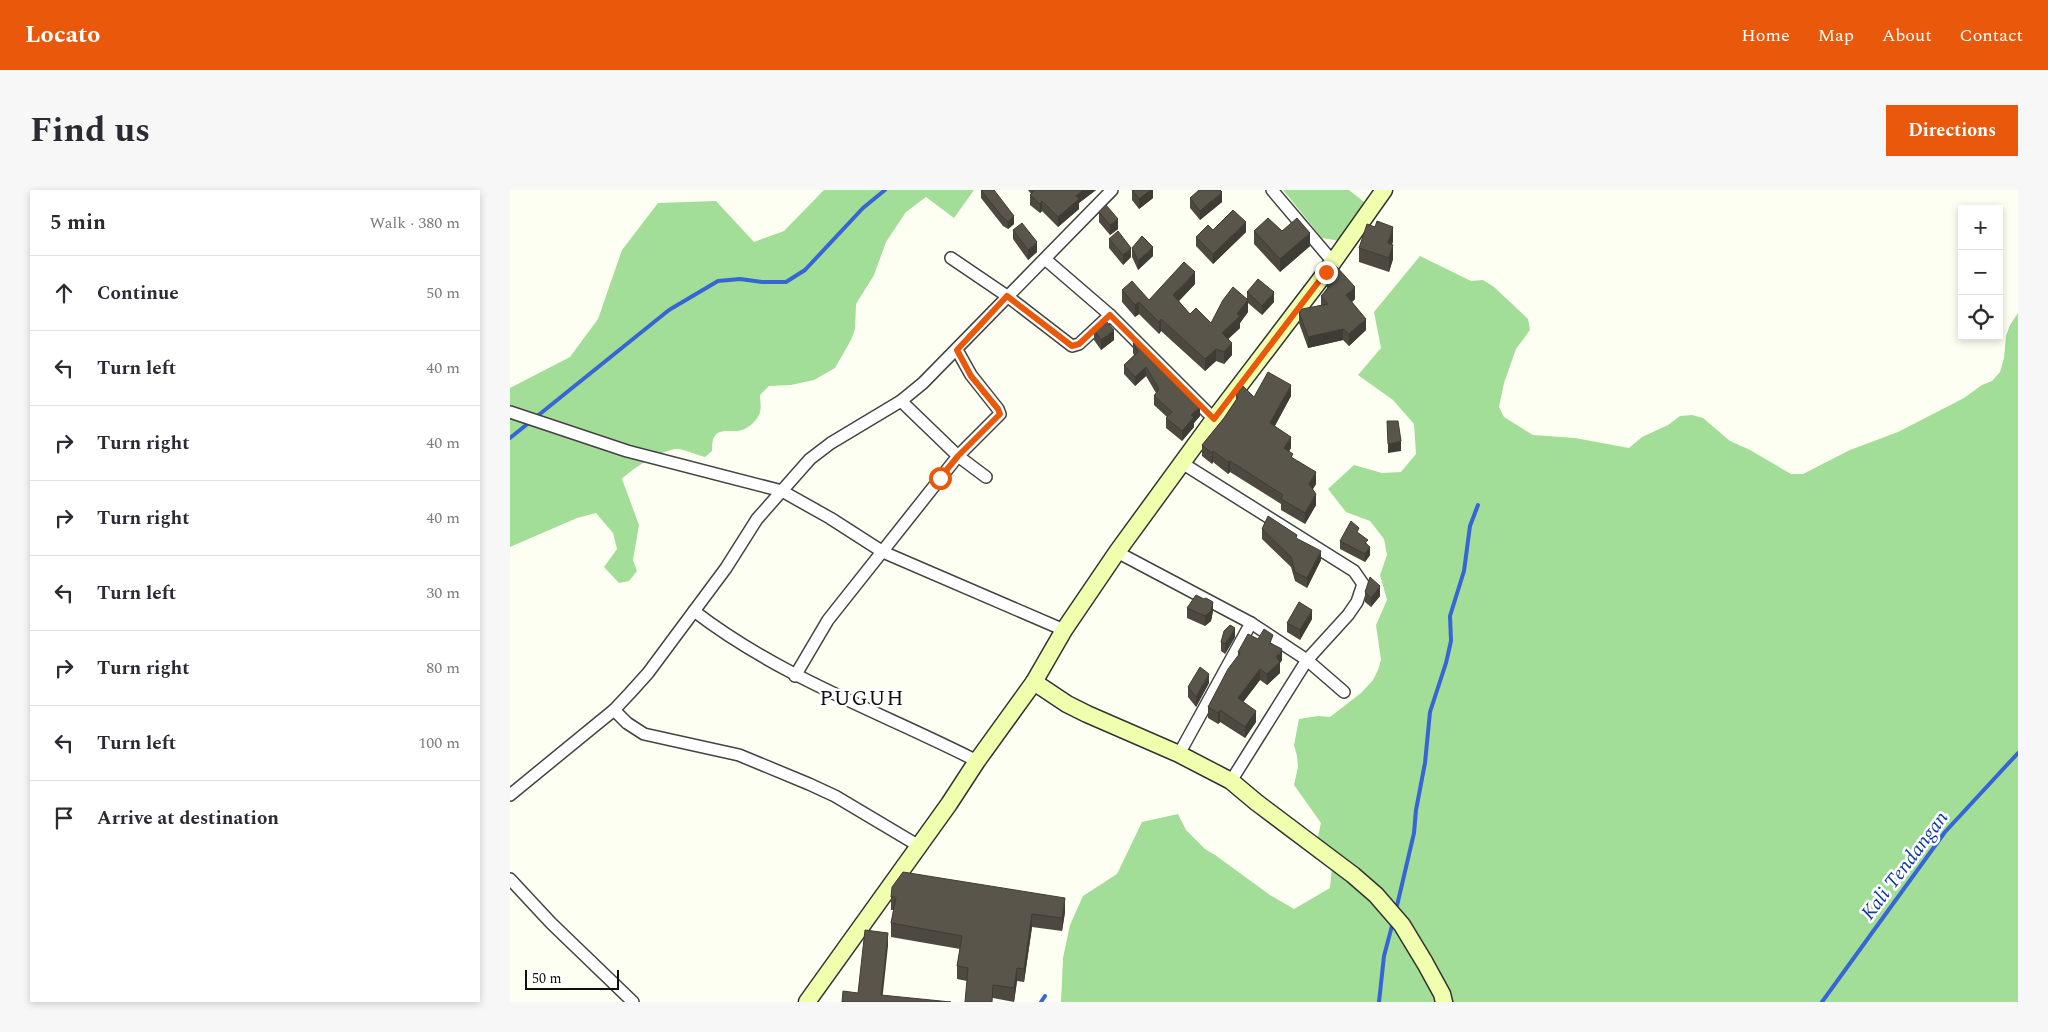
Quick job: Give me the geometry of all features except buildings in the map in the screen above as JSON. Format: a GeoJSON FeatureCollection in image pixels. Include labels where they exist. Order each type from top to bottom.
{"type":"FeatureCollection","features":[{"type":"Feature","properties":{"kind":"street"},"geometry":{"type":"LineString","coordinates":[[510,795],[614,710],[648,673],[726,568],[757,520],[810,459],[901,401],[923,383],[1112,190]]}},
{"type":"Feature","properties":{"kind":"street"},"geometry":{"type":"LineString","coordinates":[[1272,190],[1333,262]]}},
{"type":"Feature","properties":{"kind":"street"},"geometry":{"type":"LineString","coordinates":[[807,1002],[920,846],[977,761],[1034,682],[1064,630],[1117,552],[1214,419],[1333,262],[1384,190]]}},
{"type":"Feature","properties":{"kind":"street"},"geometry":{"type":"LineString","coordinates":[[951,258],[1007,296],[1072,346],[1079,344],[1110,315]]}},
{"type":"Feature","properties":{"kind":"street"},"geometry":{"type":"LineString","coordinates":[[1045,259],[1110,315],[1214,419]]}},
{"type":"Feature","properties":{"kind":"street"},"geometry":{"type":"LineString","coordinates":[[795,676],[828,620],[958,456],[1000,414],[971,376],[957,350]]}},
{"type":"Feature","properties":{"kind":"street"},"geometry":{"type":"LineString","coordinates":[[901,401],[958,456],[986,477]]}},
{"type":"Feature","properties":{"kind":"street"},"geometry":{"type":"LineString","coordinates":[[510,412],[627,450],[782,491],[822,513],[883,552],[1064,630]]}},
{"type":"Feature","properties":{"kind":"street"},"geometry":{"type":"LineString","coordinates":[[1182,462],[1354,571],[1362,584],[1357,602],[1348,615],[1307,660],[1231,781]]}},
{"type":"Feature","properties":{"kind":"street"},"geometry":{"type":"LineString","coordinates":[[1117,552],[1251,623],[1307,660],[1344,692]]}},
{"type":"Feature","properties":{"kind":"street"},"geometry":{"type":"LineString","coordinates":[[694,611],[737,642],[795,676],[925,734],[977,761]]}},
{"type":"Feature","properties":{"kind":"street"},"geometry":{"type":"LineString","coordinates":[[1179,754],[1251,623]]}},
{"type":"Feature","properties":{"kind":"street"},"geometry":{"type":"LineString","coordinates":[[1034,682],[1086,714],[1179,754],[1231,781],[1256,802],[1353,874],[1376,895],[1402,925],[1442,994],[1444,1002]]}},
{"type":"Feature","properties":{"kind":"street"},"geometry":{"type":"LineString","coordinates":[[614,710],[627,723],[644,734],[739,755],[809,784],[835,796],[920,846]]}},
{"type":"Feature","properties":{"kind":"street"},"geometry":{"type":"LineString","coordinates":[[510,879],[551,923],[633,1002]]}},
{"type":"Feature","properties":{"kind":"green space"},"geometry":{"type":"Polygon","coordinates":[[[824,190],[974,190],[954,218],[926,197],[906,212],[886,242],[874,275],[856,304],[855,329],[835,368],[814,380],[791,385],[769,386],[760,395],[759,415],[750,426],[740,431],[726,431],[715,435],[712,451],[705,457],[678,449],[672,450],[648,460],[622,479],[639,525],[633,560],[637,571],[629,581],[619,583],[604,567],[617,549],[613,533],[596,513],[577,518],[510,547],[510,388],[570,357],[598,319],[622,250],[658,203],[716,201],[754,242],[784,231],[824,190]]]}},
{"type":"Feature","properties":{"kind":"green space"},"geometry":{"type":"Polygon","coordinates":[[[1283,190],[1349,190],[1364,202],[1360,218],[1340,241],[1322,238],[1283,190]]]}},
{"type":"Feature","properties":{"kind":"green space"},"geometry":{"type":"Polygon","coordinates":[[[1420,256],[1471,281],[1483,280],[1494,287],[1528,319],[1530,330],[1516,349],[1504,383],[1499,407],[1504,417],[1533,435],[1575,438],[1629,448],[1642,437],[1668,425],[1680,416],[1692,415],[1703,418],[1730,441],[1750,450],[1791,474],[1803,474],[1850,450],[1898,432],[1964,398],[1982,385],[1992,381],[2000,372],[2004,358],[2006,336],[2010,325],[2018,313],[2018,1002],[1061,1002],[1063,958],[1070,925],[1083,896],[1117,874],[1142,822],[1178,814],[1186,830],[1205,849],[1270,895],[1294,909],[1330,888],[1332,867],[1314,854],[1321,823],[1294,785],[1298,767],[1294,745],[1299,719],[1318,716],[1330,717],[1361,693],[1373,680],[1378,670],[1381,660],[1376,625],[1387,600],[1380,575],[1387,555],[1384,539],[1370,521],[1346,512],[1328,489],[1354,465],[1382,473],[1401,472],[1416,454],[1414,424],[1393,400],[1358,375],[1381,348],[1374,312],[1420,256]]]}},
{"type":"Feature","properties":{"kind":"waterway"},"geometry":{"type":"LineString","coordinates":[[510,438],[669,310],[718,281],[740,279],[762,282],[786,282],[805,270],[863,208],[885,190]]}},
{"type":"Feature","properties":{"kind":"waterway"},"geometry":{"type":"LineString","coordinates":[[1396,910],[1414,833],[1416,810],[1425,763],[1430,712],[1446,663],[1451,641],[1450,616],[1464,571],[1470,526],[1478,505]]}},
{"type":"Feature","properties":{"kind":"waterway","name":"Kali Tendangan"},"geometry":{"type":"LineString","coordinates":[[1822,1002],[1945,832],[2018,753]]}},
{"type":"Feature","properties":{"kind":"waterway"},"geometry":{"type":"LineString","coordinates":[[1379,1002],[1384,956],[1393,922]]}},
{"type":"Feature","properties":{"kind":"waterway"},"geometry":{"type":"LineString","coordinates":[[1041,1002],[1045,996]]}},
{"type":"Feature","properties":{"kind":"district","name":"PUGUH"},"geometry":{"type":"Point","coordinates":[862,698]}},
{"type":"Feature","properties":{"kind":"route"},"geometry":{"type":"LineString","coordinates":[[940,478],[958,456],[1000,414],[971,376],[957,350],[1007,296],[1072,346],[1079,344],[1110,315],[1214,419],[1326,272]]}}]}
